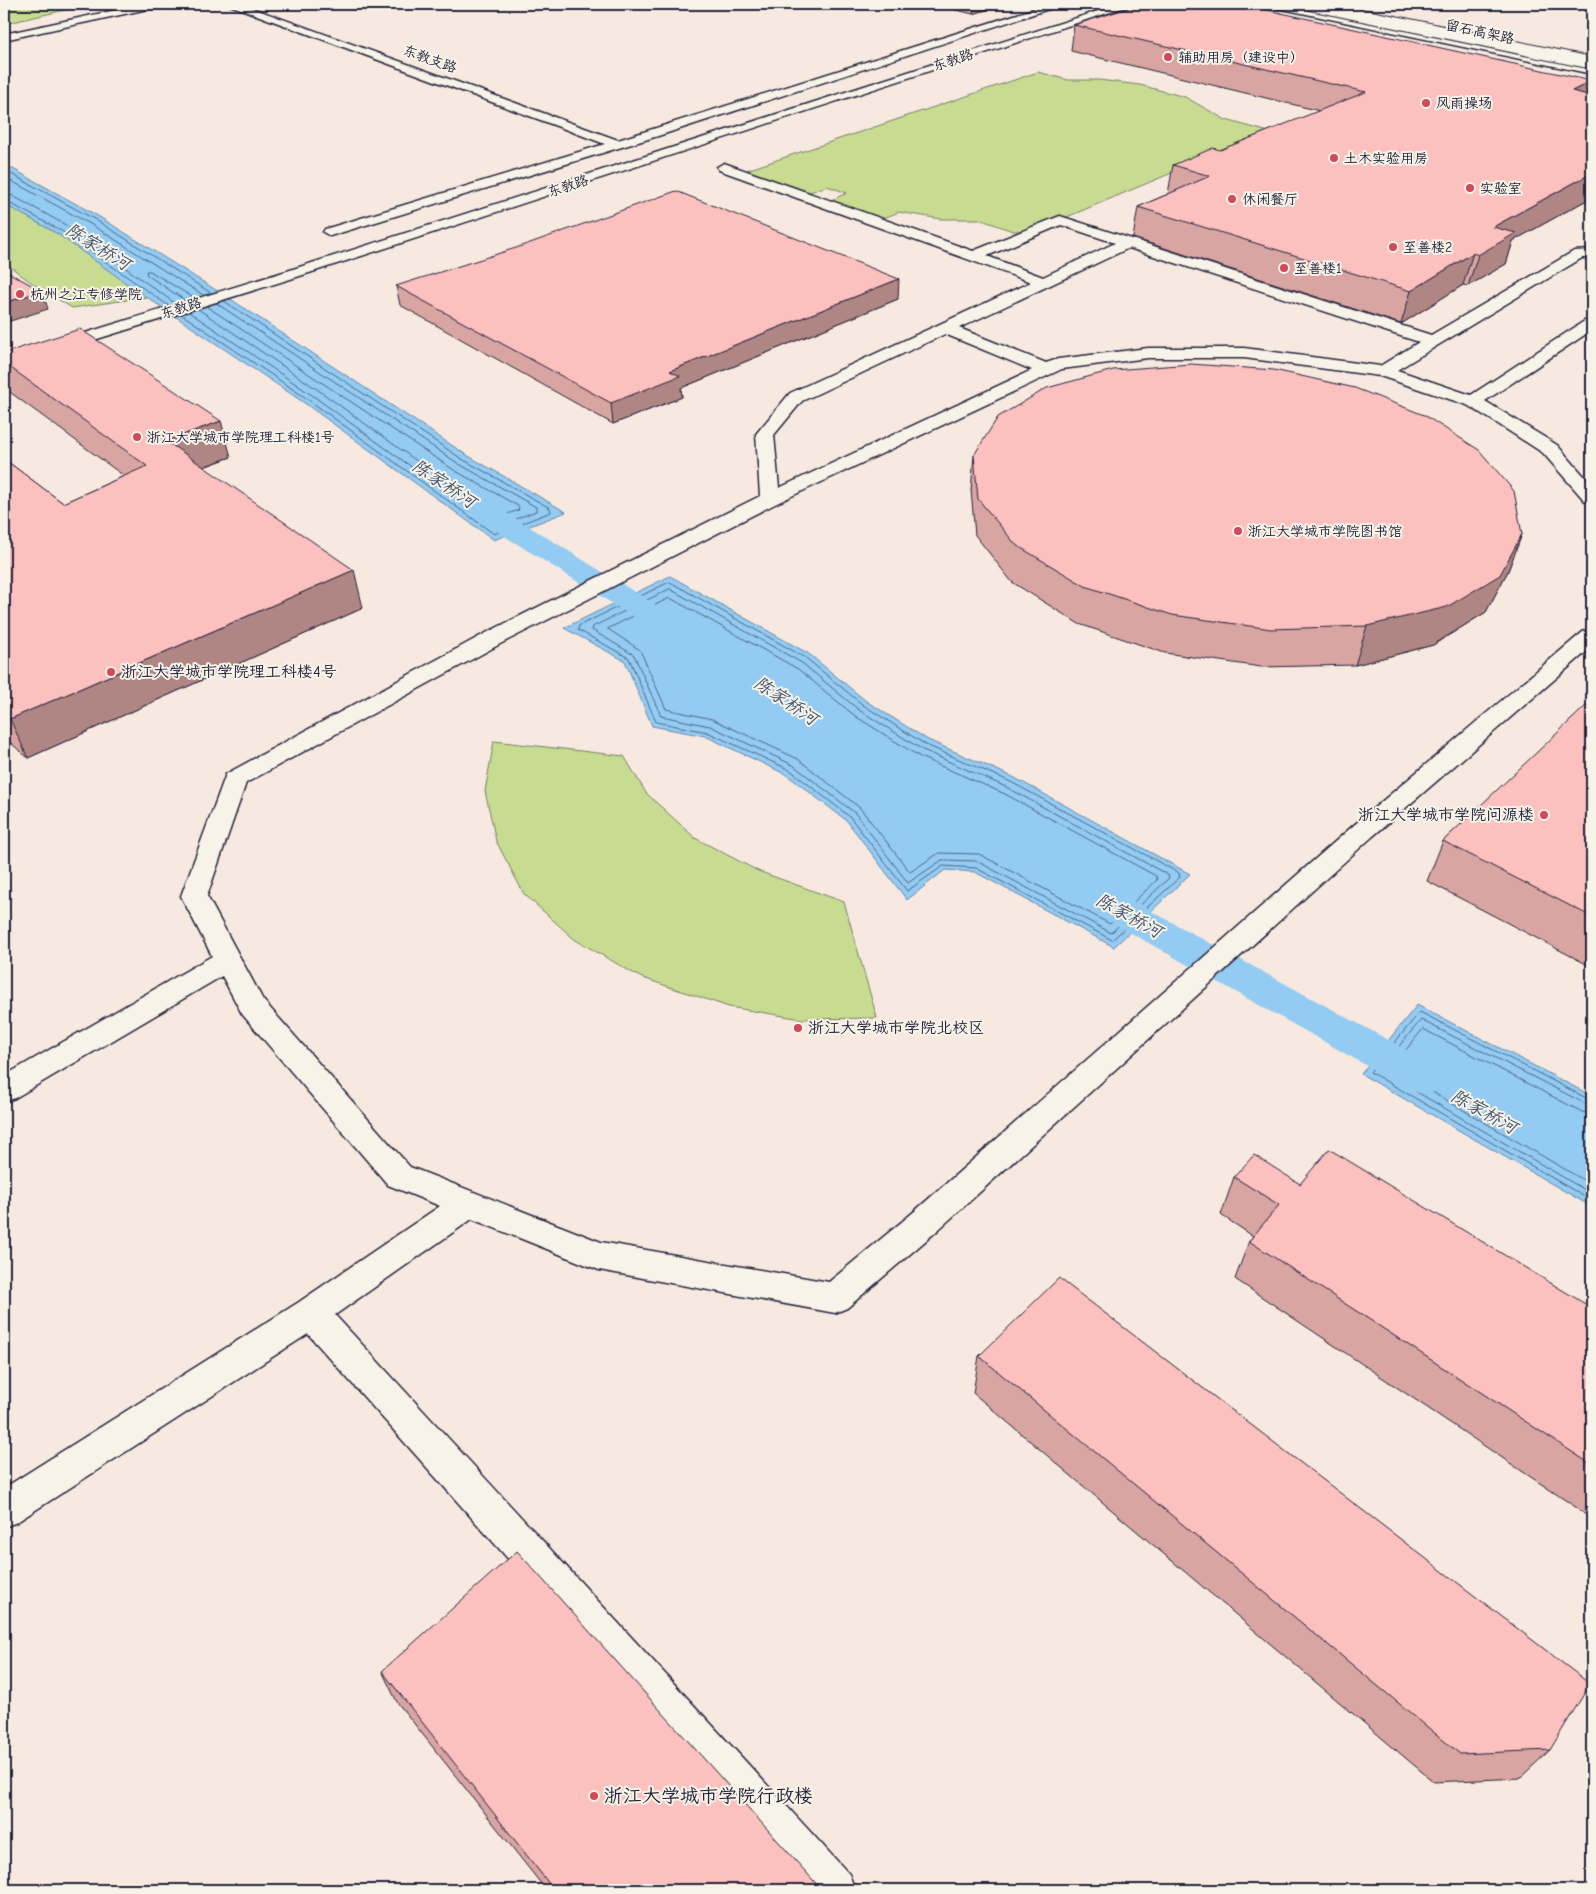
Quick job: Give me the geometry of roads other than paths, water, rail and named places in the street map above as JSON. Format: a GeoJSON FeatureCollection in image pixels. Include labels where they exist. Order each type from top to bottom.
{"type":"FeatureCollection","features":[{"type":"Feature","properties":{"kind":"main road"},"geometry":{"type":"LineString","coordinates":[[4,32],[136,4]]}},
{"type":"Feature","properties":{"kind":"main road"},"geometry":{"type":"LineString","coordinates":[[4,37],[157,4]]}},
{"type":"Feature","properties":{"kind":"main road","name":"东教支路"},"geometry":{"type":"LineString","coordinates":[[232,4],[618,144]]}},
{"type":"Feature","properties":{"kind":"main road"},"geometry":{"type":"LineString","coordinates":[[330,232],[618,144],[760,97],[1059,4]]}},
{"type":"Feature","properties":{"kind":"main road","name":"东教路"},"geometry":{"type":"LineString","coordinates":[[289,272],[1034,28],[1117,4]]}},
{"type":"Feature","properties":{"kind":"main road","name":"东教路"},"geometry":{"type":"LineString","coordinates":[[4,356],[89,333],[289,272],[1130,4]]}},
{"type":"Feature","properties":{"kind":"main road","name":"留石高架路"},"geometry":{"type":"LineString","coordinates":[[1273,4],[1592,71]]}},
{"type":"Feature","properties":{"kind":"main road"},"geometry":{"type":"LineString","coordinates":[[1287,4],[1443,28]]}},
{"type":"Feature","properties":{"kind":"main road","name":"留石高架路"},"geometry":{"type":"LineString","coordinates":[[1309,4],[1592,62]]}},
{"type":"Feature","properties":{"kind":"main road"},"geometry":{"type":"LineString","coordinates":[[1326,4],[1592,62]]}},
{"type":"Feature","properties":{"kind":"main road","name":"留石高架路"},"geometry":{"type":"LineString","coordinates":[[1268,14],[1592,85]]}},
{"type":"Feature","properties":{"kind":"main road"},"geometry":{"type":"LineString","coordinates":[[1592,85],[1538,78],[1592,92]]}},
{"type":"Feature","properties":{"kind":"main road"},"geometry":{"type":"LineString","coordinates":[[724,167],[1044,282]]}},
{"type":"Feature","properties":{"kind":"main road"},"geometry":{"type":"LineString","coordinates":[[973,257],[1060,220],[1432,341]]}},
{"type":"Feature","properties":{"kind":"main road"},"geometry":{"type":"LineString","coordinates":[[770,500],[765,434],[796,396],[1128,243]]}},
{"type":"Feature","properties":{"kind":"main road"},"geometry":{"type":"LineString","coordinates":[[1383,371],[1579,254],[1592,254]]}},
{"type":"Feature","properties":{"kind":"main road"},"geometry":{"type":"LineString","coordinates":[[1473,401],[1592,323]]}},
{"type":"Feature","properties":{"kind":"main road"},"geometry":{"type":"LineString","coordinates":[[945,328],[1045,369]]}},
{"type":"Feature","properties":{"kind":"main road","name":"东教路"},"geometry":{"type":"LineString","coordinates":[[4,363],[89,333]]}},
{"type":"Feature","properties":{"kind":"main road"},"geometry":{"type":"LineString","coordinates":[[1592,497],[1550,449],[1473,401],[1383,371],[1244,353],[1168,352],[1058,364],[770,500],[494,638],[235,779],[194,896],[252,1007],[399,1176],[599,1256],[836,1298],[1364,830],[1592,637]]}},
{"type":"Feature","properties":{"kind":"main road"},"geometry":{"type":"LineString","coordinates":[[4,1090],[227,960]]}},
{"type":"Feature","properties":{"kind":"main road"},"geometry":{"type":"LineString","coordinates":[[4,1509],[311,1313],[469,1204]]}},
{"type":"Feature","properties":{"kind":"main road"},"geometry":{"type":"LineString","coordinates":[[311,1313],[833,1890]]}},
{"type":"Feature","properties":{"kind":"water"},"geometry":{"type":"Polygon","coordinates":[[[4,164],[98,216],[235,302],[465,454],[566,512],[494,540],[303,402],[130,286],[58,234],[4,204],[4,164]]]}},
{"type":"Feature","properties":{"kind":"water"},"geometry":{"type":"Polygon","coordinates":[[[670,576],[809,654],[866,701],[928,740],[1013,777],[1190,874],[1114,947],[975,872],[945,870],[907,900],[847,821],[787,775],[705,736],[652,726],[625,661],[564,628],[670,576]]]}},
{"type":"Feature","properties":{"kind":"water"},"geometry":{"type":"Polygon","coordinates":[[[1417,1005],[1592,1096],[1592,1207],[1361,1074],[1417,1005]]]}},
{"type":"Feature","properties":{"kind":"waterway","name":"陈家桥河"},"geometry":{"type":"LineString","coordinates":[[473,504],[669,626]]}},
{"type":"Feature","properties":{"kind":"waterway","name":"陈家桥河"},"geometry":{"type":"LineString","coordinates":[[1094,896],[1425,1079]]}},
{"type":"Feature","properties":{"kind":"place","name":"辅助用房（建设中）"},"geometry":{"type":"Point","coordinates":[1168,57]}},
{"type":"Feature","properties":{"kind":"place","name":"风雨操场"},"geometry":{"type":"Point","coordinates":[1426,103]}},
{"type":"Feature","properties":{"kind":"place","name":"土木实验用房"},"geometry":{"type":"Point","coordinates":[1334,158]}},
{"type":"Feature","properties":{"kind":"place","name":"实验室"},"geometry":{"type":"Point","coordinates":[1470,188]}},
{"type":"Feature","properties":{"kind":"place","name":"休闲餐厅"},"geometry":{"type":"Point","coordinates":[1232,199]}},
{"type":"Feature","properties":{"kind":"place","name":"至善楼2"},"geometry":{"type":"Point","coordinates":[1393,247]}},
{"type":"Feature","properties":{"kind":"place","name":"至善楼1"},"geometry":{"type":"Point","coordinates":[1284,268]}},
{"type":"Feature","properties":{"kind":"place","name":"杭州之江专修学院"},"geometry":{"type":"Point","coordinates":[20,294]}},
{"type":"Feature","properties":{"kind":"place","name":"浙江大学城市学院理工科楼1号"},"geometry":{"type":"Point","coordinates":[137,437]}},
{"type":"Feature","properties":{"kind":"place","name":"浙江大学城市学院图书馆"},"geometry":{"type":"Point","coordinates":[1238,531]}},
{"type":"Feature","properties":{"kind":"place","name":"浙江大学城市学院理工科楼4号"},"geometry":{"type":"Point","coordinates":[111,672]}},
{"type":"Feature","properties":{"kind":"place","name":"浙江大学城市学院问源楼"},"geometry":{"type":"Point","coordinates":[1544,815]}},
{"type":"Feature","properties":{"kind":"place","name":"浙江大学城市学院北校区"},"geometry":{"type":"Point","coordinates":[798,1028]}},
{"type":"Feature","properties":{"kind":"place","name":"浙江大学城市学院行政楼"},"geometry":{"type":"Point","coordinates":[594,1796]}}]}
